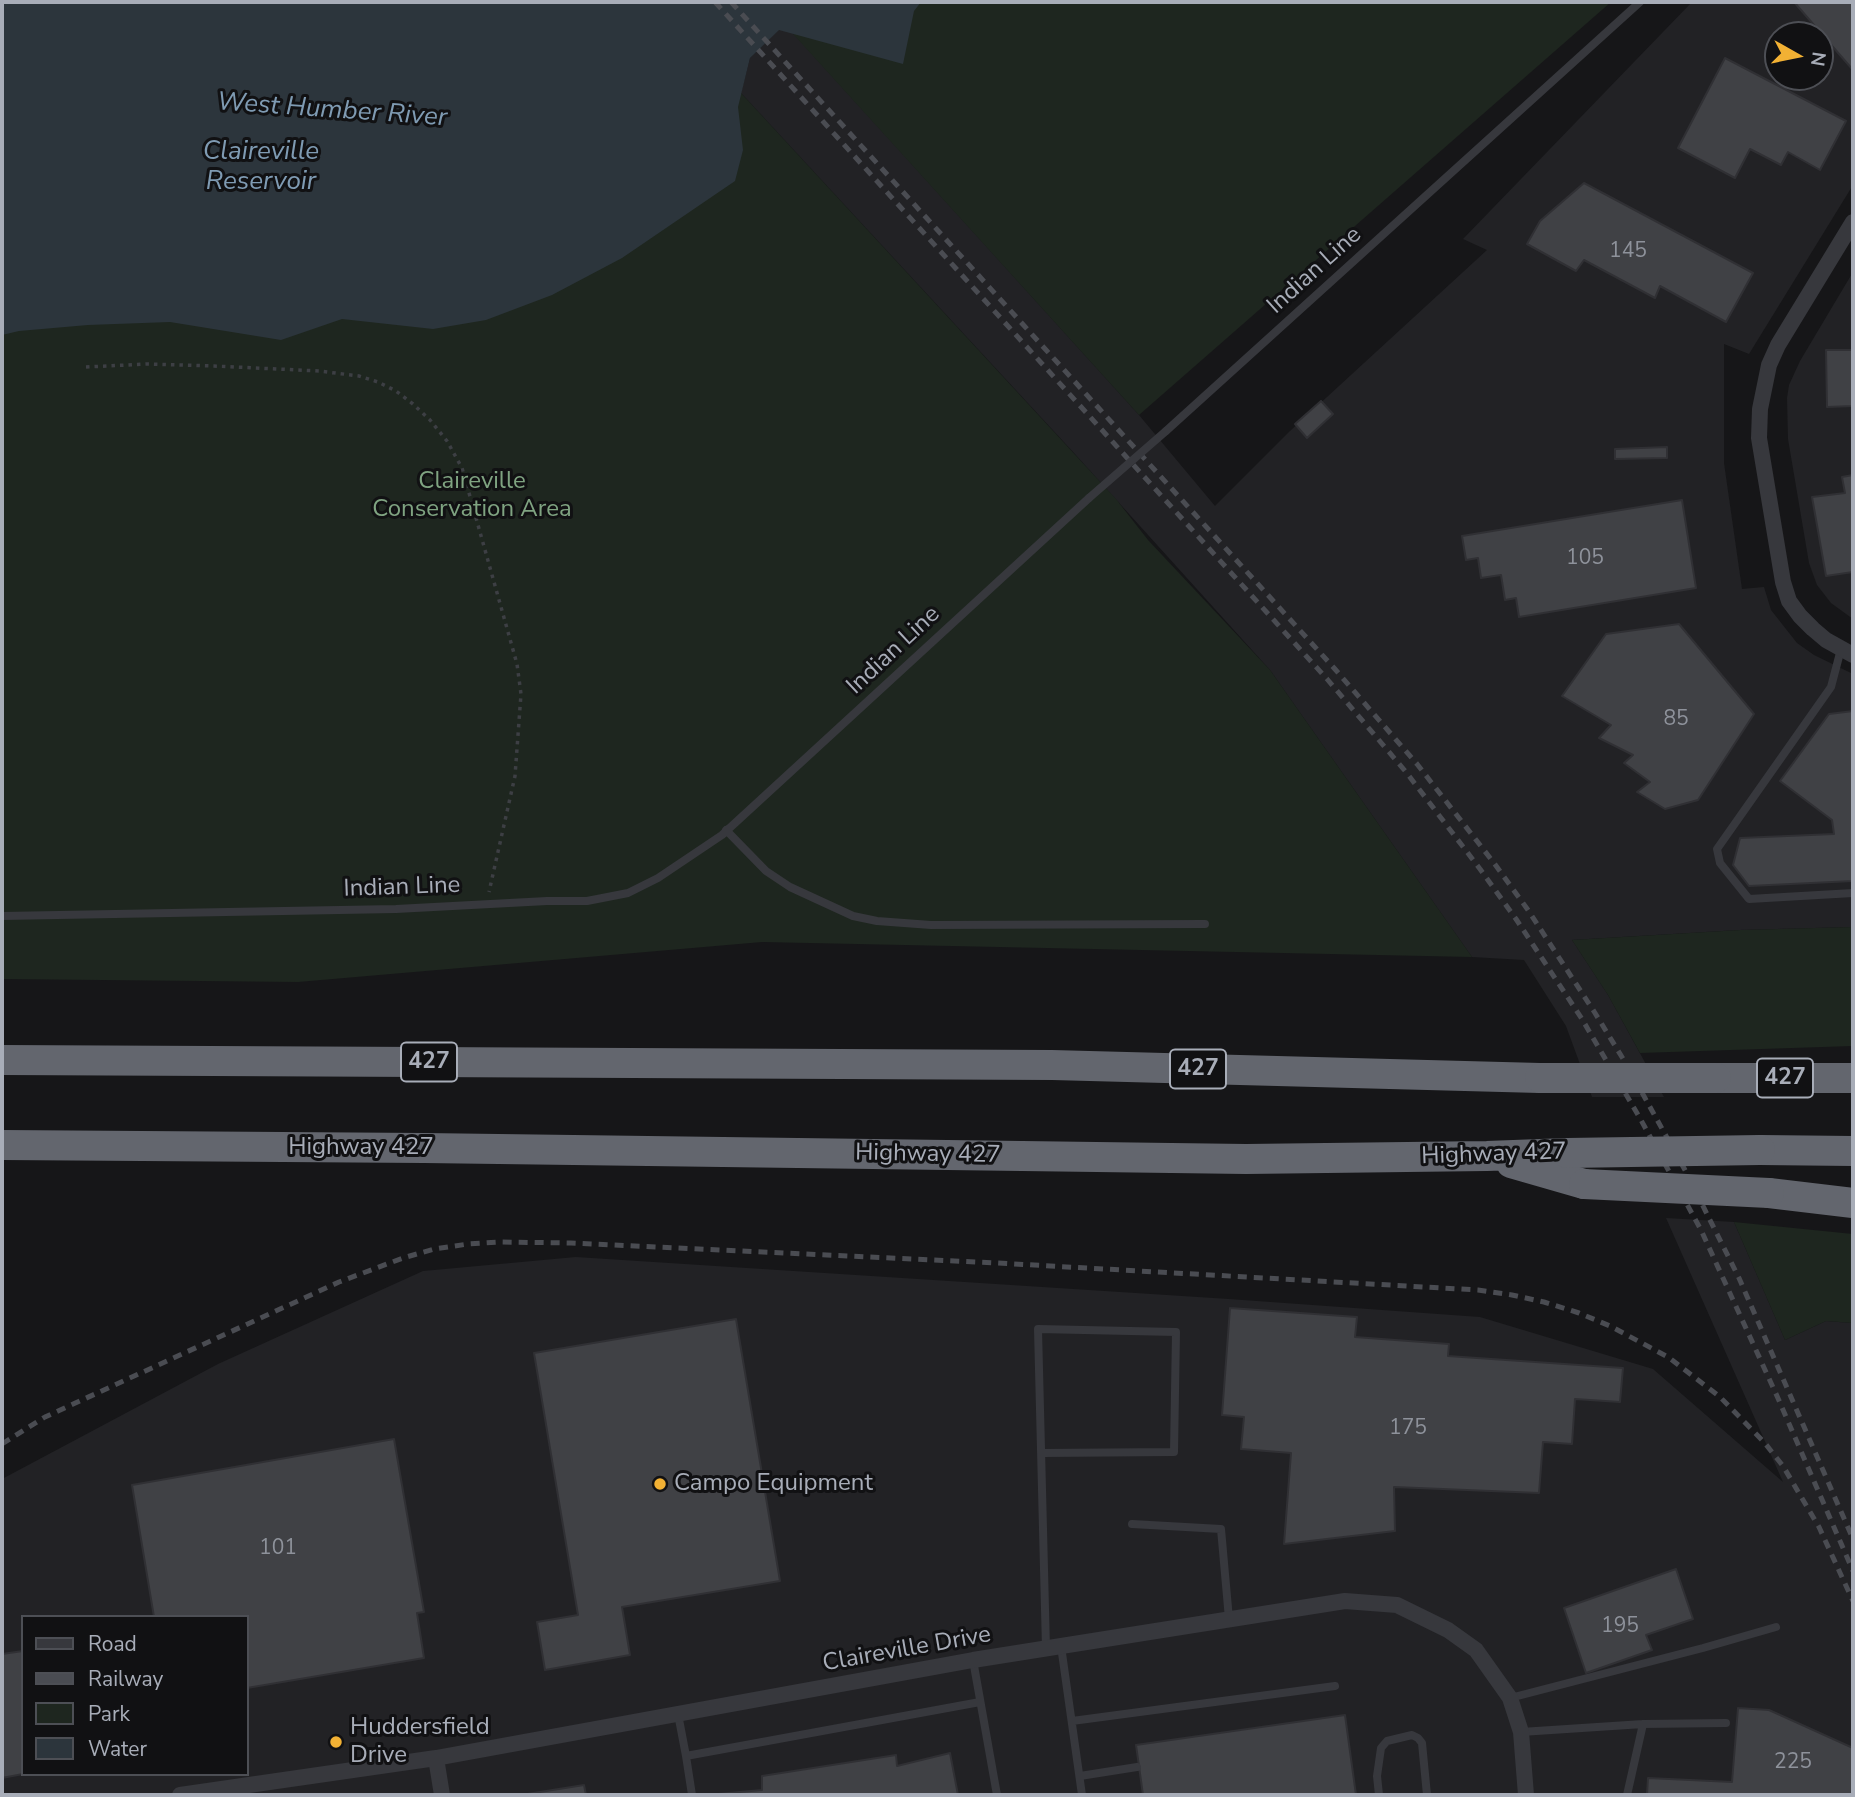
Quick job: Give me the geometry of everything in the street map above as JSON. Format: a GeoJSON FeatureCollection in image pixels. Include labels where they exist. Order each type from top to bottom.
{"type":"FeatureCollection","features":[{"type":"Feature","properties":{"kind":"highway","name":"427"},"geometry":{"type":"LineString","coordinates":[[2,1060],[1039,1065],[1540,1078],[1853,1078]]}},
{"type":"Feature","properties":{"kind":"highway","name":"Highway 427"},"geometry":{"type":"LineString","coordinates":[[2,1145],[1218,1158],[1853,1151]]}},
{"type":"Feature","properties":{"kind":"highway"},"geometry":{"type":"LineString","coordinates":[[1487,1156],[1584,1184],[1769,1193],[1853,1203]]}},
{"type":"Feature","properties":{"kind":"street"},"geometry":{"type":"LineString","coordinates":[[1847,652],[1813,629],[1789,601],[1783,582],[1759,438],[1760,408],[1769,365],[1778,345],[1852,227]]}},
{"type":"Feature","properties":{"kind":"street","name":"Claireville Drive"},"geometry":{"type":"LineString","coordinates":[[180,1795],[257,1790],[973,1660],[1345,1601],[1397,1605],[1448,1630],[1476,1650],[1510,1698],[1521,1732],[1526,1795]]}},
{"type":"Feature","properties":{"kind":"street"},"geometry":{"type":"LineString","coordinates":[[436,1758],[443,1795]]}},
{"type":"Feature","properties":{"kind":"lane","name":"Indian Line"},"geometry":{"type":"LineString","coordinates":[[2,916],[397,909],[587,901],[628,892],[658,878],[726,830],[1089,498],[1640,2]]}},
{"type":"Feature","properties":{"kind":"lane"},"geometry":{"type":"LineString","coordinates":[[1847,652],[1831,687],[1717,849],[1720,863],[1749,899],[1853,893]]}},
{"type":"Feature","properties":{"kind":"lane"},"geometry":{"type":"LineString","coordinates":[[726,830],[766,872],[790,887],[853,916],[877,921],[931,925],[1205,924]]}},
{"type":"Feature","properties":{"kind":"lane"},"geometry":{"type":"LineString","coordinates":[[1042,1453],[1174,1452],[1176,1332],[1038,1329],[1042,1453],[1054,1647],[1072,1721],[1083,1795]]}},
{"type":"Feature","properties":{"kind":"lane"},"geometry":{"type":"LineString","coordinates":[[1132,1524],[1221,1529],[1229,1620]]}},
{"type":"Feature","properties":{"kind":"lane"},"geometry":{"type":"LineString","coordinates":[[1510,1698],[1776,1628]]}},
{"type":"Feature","properties":{"kind":"lane"},"geometry":{"type":"LineString","coordinates":[[973,1660],[997,1795]]}},
{"type":"Feature","properties":{"kind":"lane"},"geometry":{"type":"LineString","coordinates":[[1072,1721],[1335,1686]]}},
{"type":"Feature","properties":{"kind":"lane"},"geometry":{"type":"LineString","coordinates":[[686,1756],[981,1702]]}},
{"type":"Feature","properties":{"kind":"lane"},"geometry":{"type":"LineString","coordinates":[[678,1714],[692,1795]]}},
{"type":"Feature","properties":{"kind":"lane"},"geometry":{"type":"LineString","coordinates":[[1521,1732],[1643,1724],[1726,1723]]}},
{"type":"Feature","properties":{"kind":"lane"},"geometry":{"type":"LineString","coordinates":[[1627,1795],[1643,1724]]}},
{"type":"Feature","properties":{"kind":"lane"},"geometry":{"type":"LineString","coordinates":[[1379,1795],[1377,1776],[1381,1748],[1387,1741],[1412,1735],[1422,1743],[1427,1795]]}},
{"type":"Feature","properties":{"kind":"lane"},"geometry":{"type":"LineString","coordinates":[[1080,1776],[1137,1767]]}},
{"type":"Feature","properties":{"kind":"path"},"geometry":{"type":"LineString","coordinates":[[86,367],[147,364],[214,366],[319,371],[359,376],[396,391],[430,420],[447,441],[462,468],[517,664],[521,694],[515,776],[486,904]]}},
{"type":"Feature","properties":{"kind":"shaded area"},"geometry":{"type":"Polygon","coordinates":[[[1692,2],[1853,2],[1853,185],[1749,354],[1724,344],[1724,463],[1742,589],[1764,587],[1771,610],[1797,643],[1814,655],[1853,674],[1853,927],[1740,930],[1572,940],[1608,995],[1664,1097],[1592,1097],[1566,1026],[1524,960],[1472,957],[1270,670],[1074,453],[741,93],[750,58],[779,29],[793,33],[1139,415],[1215,506],[1290,431],[1487,250],[1463,239],[1692,2]]]}},
{"type":"Feature","properties":{"kind":"shaded area"},"geometry":{"type":"Polygon","coordinates":[[[1853,272],[1853,619],[1831,603],[1817,585],[1809,563],[1788,439],[1787,398],[1789,385],[1800,361],[1853,272]]]}},
{"type":"Feature","properties":{"kind":"shaded area"},"geometry":{"type":"Polygon","coordinates":[[[1666,1218],[1734,1222],[1785,1340],[1826,1321],[1853,1323],[1853,1795],[2,1795],[2,1479],[218,1364],[423,1271],[576,1257],[1480,1317],[1653,1369],[1783,1482],[1666,1218]]]}},
{"type":"Feature","properties":{"kind":"green space","name":"Claireville Conservation Area"},"geometry":{"type":"Polygon","coordinates":[[[2,2],[674,2],[741,93],[1270,670],[1472,957],[762,942],[298,982],[2,979],[2,2]]]}},
{"type":"Feature","properties":{"kind":"green space"},"geometry":{"type":"Polygon","coordinates":[[[764,2],[1611,2],[1139,415],[764,2]]]}},
{"type":"Feature","properties":{"kind":"green space"},"geometry":{"type":"Polygon","coordinates":[[[1853,927],[1853,1046],[1640,1053],[1608,995],[1572,940],[1740,930],[1853,927]]]}},
{"type":"Feature","properties":{"kind":"green space"},"geometry":{"type":"Polygon","coordinates":[[[1734,1222],[1853,1234],[1853,1323],[1826,1321],[1785,1340],[1734,1222]]]}},
{"type":"Feature","properties":{"kind":"water","name":"Claireville Reservoir"},"geometry":{"type":"Polygon","coordinates":[[[2,2],[921,2],[914,11],[903,64],[779,30],[750,58],[738,107],[743,150],[735,181],[622,258],[552,295],[486,320],[433,329],[342,319],[281,340],[170,322],[88,325],[2,335],[2,2]]]}},
{"type":"Feature","properties":{"kind":"building"},"geometry":{"type":"Polygon","coordinates":[[[1794,2],[1853,2],[1853,70],[1834,48],[1834,21],[1810,21],[1794,2]]]}},
{"type":"Feature","properties":{"kind":"building"},"geometry":{"type":"Polygon","coordinates":[[[1725,58],[1764,78],[1764,91],[1788,91],[1846,121],[1820,170],[1788,152],[1781,165],[1750,149],[1735,178],[1678,148],[1725,58]]]}},
{"type":"Feature","properties":{"kind":"building"},"geometry":{"type":"Polygon","coordinates":[[[1584,183],[1753,273],[1726,322],[1660,286],[1655,298],[1584,260],[1576,271],[1527,244],[1540,221],[1584,183]]]}},
{"type":"Feature","properties":{"kind":"building"},"geometry":{"type":"Polygon","coordinates":[[[1826,350],[1853,350],[1853,406],[1827,407],[1826,350]]]}},
{"type":"Feature","properties":{"kind":"building"},"geometry":{"type":"Polygon","coordinates":[[[1321,401],[1333,414],[1307,438],[1295,424],[1321,401]]]}},
{"type":"Feature","properties":{"kind":"building"},"geometry":{"type":"Polygon","coordinates":[[[1667,447],[1667,458],[1615,459],[1615,449],[1667,447]]]}},
{"type":"Feature","properties":{"kind":"building"},"geometry":{"type":"Polygon","coordinates":[[[1853,475],[1853,572],[1826,576],[1812,497],[1845,493],[1842,477],[1853,475]]]}},
{"type":"Feature","properties":{"kind":"building"},"geometry":{"type":"Polygon","coordinates":[[[1682,500],[1696,588],[1519,617],[1516,598],[1505,600],[1501,575],[1481,578],[1478,558],[1466,560],[1462,536],[1682,500]]]}},
{"type":"Feature","properties":{"kind":"building"},"geometry":{"type":"Polygon","coordinates":[[[1679,624],[1754,714],[1698,800],[1665,809],[1637,792],[1650,782],[1624,763],[1633,755],[1599,738],[1611,725],[1562,696],[1606,634],[1679,624]]]}},
{"type":"Feature","properties":{"kind":"building"},"geometry":{"type":"Polygon","coordinates":[[[1853,711],[1853,881],[1749,886],[1733,865],[1740,838],[1834,834],[1832,820],[1780,781],[1829,714],[1853,711]]]}},
{"type":"Feature","properties":{"kind":"building"},"geometry":{"type":"Polygon","coordinates":[[[1230,1308],[1357,1317],[1355,1337],[1449,1344],[1448,1356],[1623,1368],[1620,1402],[1575,1399],[1572,1444],[1543,1442],[1539,1493],[1394,1487],[1395,1531],[1284,1544],[1291,1453],[1241,1449],[1244,1417],[1222,1415],[1230,1308]]]}},
{"type":"Feature","properties":{"kind":"building","name":"Campo Equipment"},"geometry":{"type":"Polygon","coordinates":[[[736,1319],[780,1581],[622,1607],[630,1655],[545,1670],[537,1622],[578,1615],[534,1353],[736,1319]]]}},
{"type":"Feature","properties":{"kind":"building"},"geometry":{"type":"Polygon","coordinates":[[[394,1439],[424,1612],[417,1613],[424,1658],[248,1688],[248,1615],[154,1615],[132,1485],[394,1439]]]}},
{"type":"Feature","properties":{"kind":"building"},"geometry":{"type":"Polygon","coordinates":[[[1676,1569],[1693,1619],[1646,1635],[1652,1650],[1586,1673],[1564,1608],[1676,1569]]]}},
{"type":"Feature","properties":{"kind":"building"},"geometry":{"type":"Polygon","coordinates":[[[21,1651],[21,1774],[2,1778],[2,1654],[21,1651]]]}},
{"type":"Feature","properties":{"kind":"building"},"geometry":{"type":"Polygon","coordinates":[[[1738,1708],[1769,1710],[1853,1748],[1853,1795],[1647,1795],[1648,1778],[1732,1782],[1738,1708]]]}},
{"type":"Feature","properties":{"kind":"building"},"geometry":{"type":"Polygon","coordinates":[[[1345,1715],[1356,1795],[1143,1795],[1136,1745],[1345,1715]]]}},
{"type":"Feature","properties":{"kind":"building"},"geometry":{"type":"Polygon","coordinates":[[[950,1753],[958,1795],[707,1795],[762,1790],[762,1776],[896,1755],[897,1766],[950,1753]]]}},
{"type":"Feature","properties":{"kind":"building"},"geometry":{"type":"Polygon","coordinates":[[[584,1785],[586,1795],[521,1795],[584,1785]]]}},
{"type":"Feature","properties":{"kind":"railway"},"geometry":{"type":"LineString","coordinates":[[715,2],[1327,679],[1406,772],[1480,869],[1582,1019],[1701,1230],[1853,1571]]}},
{"type":"Feature","properties":{"kind":"railway"},"geometry":{"type":"LineString","coordinates":[[731,2],[1334,668],[1417,764],[1494,863],[1595,1013],[1685,1170],[1739,1278],[1853,1539]]}},
{"type":"Feature","properties":{"kind":"railway"},"geometry":{"type":"LineString","coordinates":[[2,1444],[45,1417],[339,1282],[403,1258],[434,1249],[468,1244],[571,1243],[1478,1290],[1544,1302],[1610,1326],[1668,1357],[1720,1397],[1764,1442],[1783,1466],[1819,1527],[1853,1601]]}},
{"type":"Feature","properties":{"kind":"place","name":"Campo Equipment"},"geometry":{"type":"Point","coordinates":[660,1484]}},
{"type":"Feature","properties":{"kind":"place","name":"Huddersfield Drive"},"geometry":{"type":"Point","coordinates":[336,1742]}},
{"type":"Feature","properties":{"kind":"water label","name":"West Humber River"},"geometry":{"type":"Point","coordinates":[332,111]}}]}
